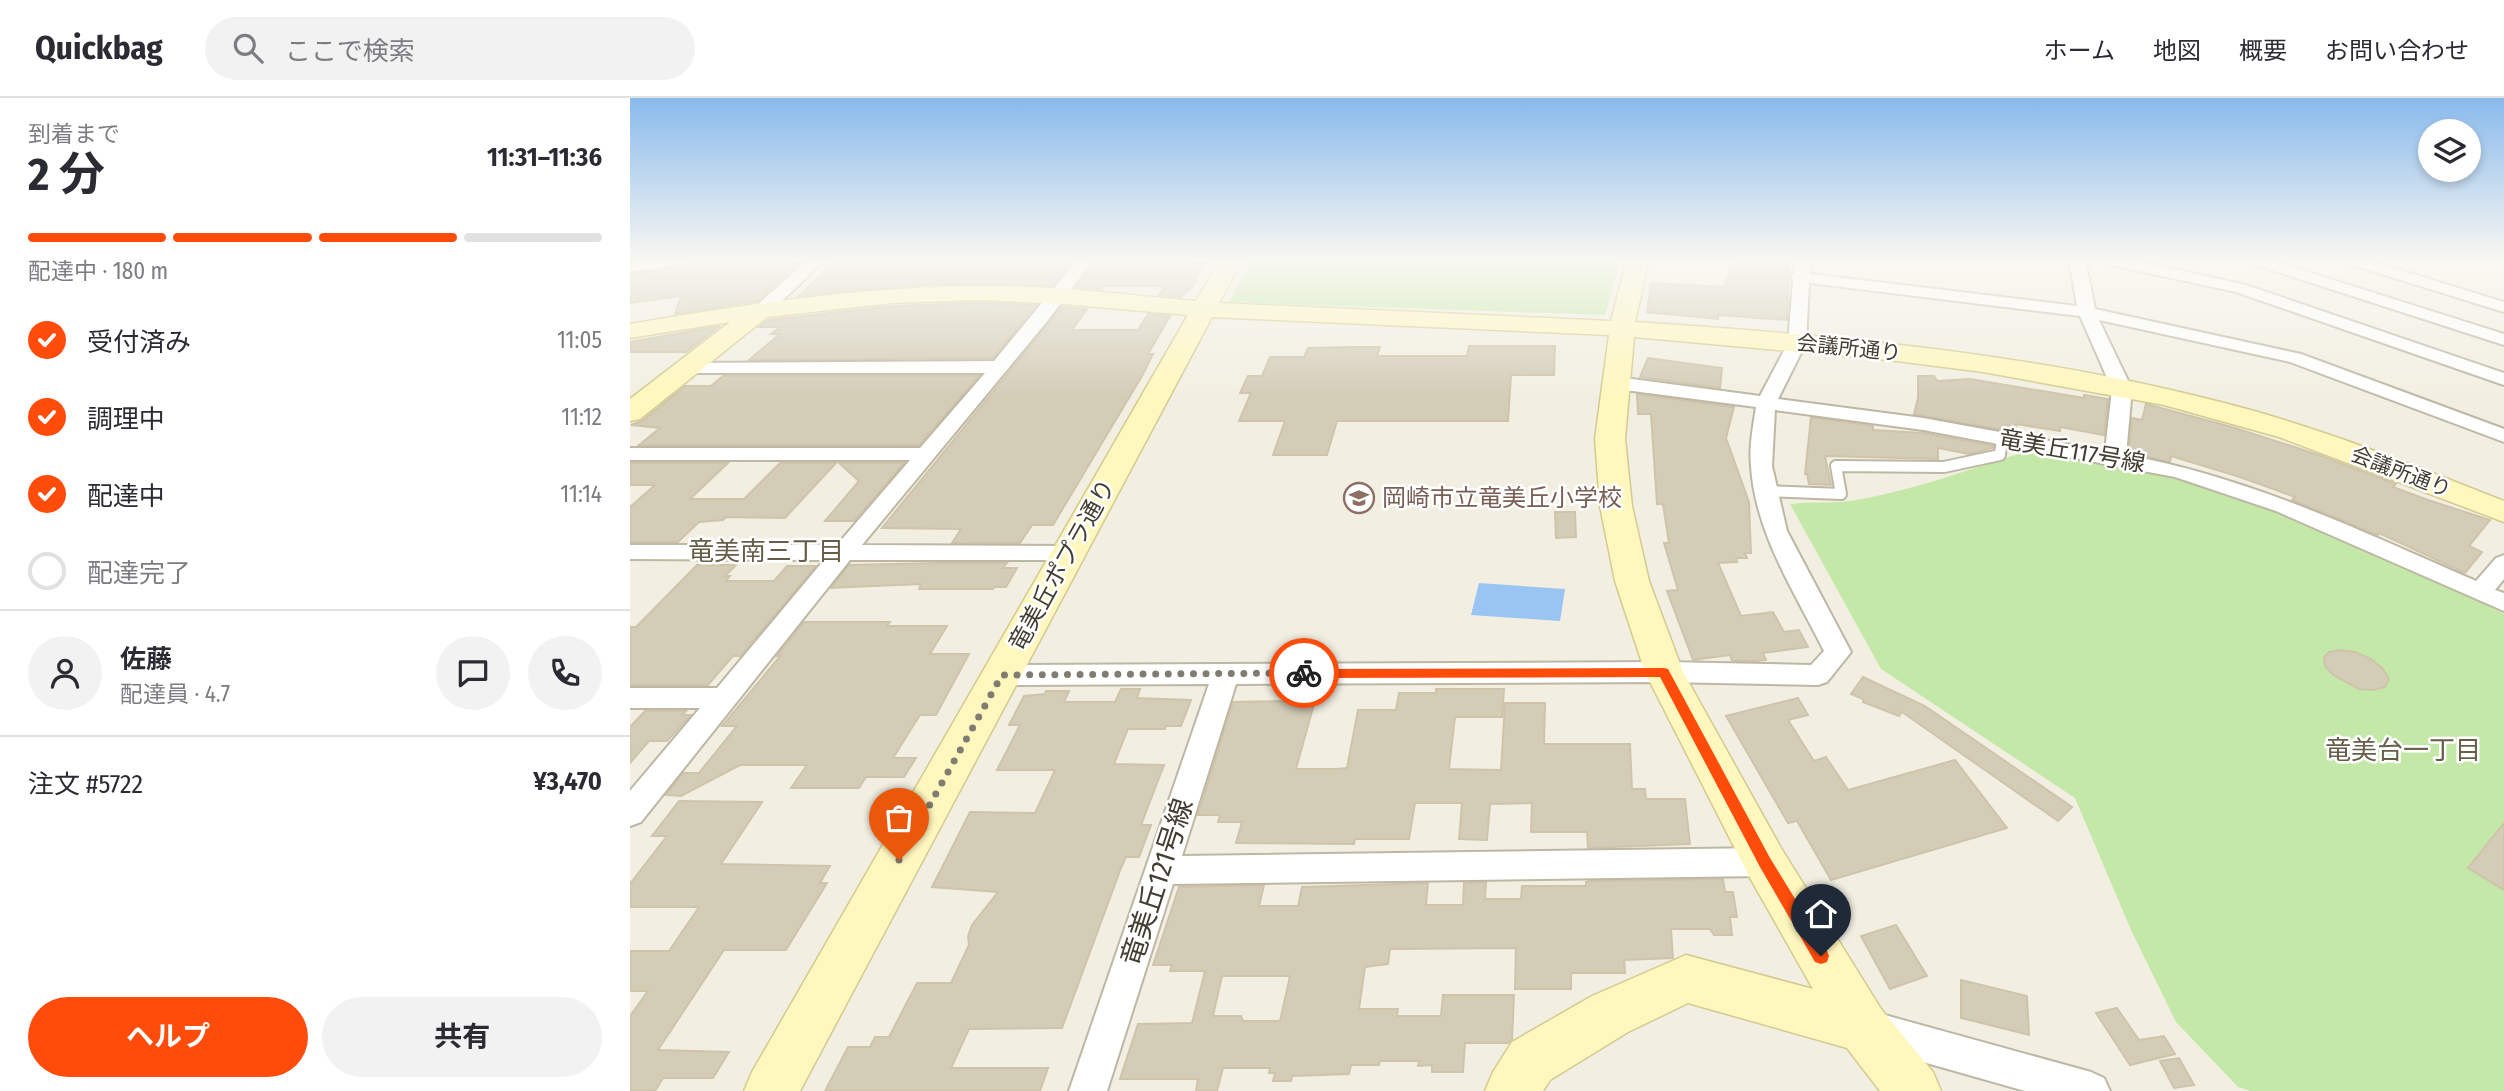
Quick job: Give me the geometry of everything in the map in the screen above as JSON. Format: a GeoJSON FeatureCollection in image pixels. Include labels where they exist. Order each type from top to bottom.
{"type":"FeatureCollection","features":[{"type":"Feature","properties":{"kind":"street"},"geometry":{"type":"LineString","coordinates":[[630,413],[767,305]]}},
{"type":"Feature","properties":{"kind":"street","name":"会議所通り"},"geometry":{"type":"LineString","coordinates":[[630,331],[797,305]]}},
{"type":"Feature","properties":{"kind":"street"},"geometry":{"type":"LineString","coordinates":[[630,813],[1049,305]]}},
{"type":"Feature","properties":{"kind":"street","name":"会議所通り"},"geometry":{"type":"LineString","coordinates":[[1159,305],[1205,310],[1622,327],[1910,354],[2122,389],[2217,409],[2334,446],[2504,512]]}},
{"type":"Feature","properties":{"kind":"street","name":"竜美丘ポプラ通り"},"geometry":{"type":"LineString","coordinates":[[771,1091],[1207,305]]}},
{"type":"Feature","properties":{"kind":"street"},"geometry":{"type":"LineString","coordinates":[[1627,305],[1622,327],[1610,439],[1611,471],[1621,540],[1632,581],[1664,673],[1765,862],[1863,1027],[1914,1091]]}},
{"type":"Feature","properties":{"kind":"street"},"geometry":{"type":"LineString","coordinates":[[1002,675],[1818,675],[1838,652],[1776,531],[1765,491],[1761,442],[1766,403],[1797,343],[1798,305]]}},
{"type":"Feature","properties":{"kind":"street"},"geometry":{"type":"LineString","coordinates":[[2032,305],[2087,312],[2295,358],[2504,436]]}},
{"type":"Feature","properties":{"kind":"street"},"geometry":{"type":"LineString","coordinates":[[2086,305],[2122,389],[2115,459]]}},
{"type":"Feature","properties":{"kind":"street"},"geometry":{"type":"LineString","coordinates":[[2291,305],[2504,379]]}},
{"type":"Feature","properties":{"kind":"street"},"geometry":{"type":"LineString","coordinates":[[2396,305],[2504,340]]}},
{"type":"Feature","properties":{"kind":"street"},"geometry":{"type":"LineString","coordinates":[[690,367],[998,367]]}},
{"type":"Feature","properties":{"kind":"street","name":"竜美丘117号線"},"geometry":{"type":"LineString","coordinates":[[1617,383],[1923,424],[2179,471],[2284,506],[2504,603]]}},
{"type":"Feature","properties":{"kind":"street"},"geometry":{"type":"LineString","coordinates":[[630,454],[928,454]]}},
{"type":"Feature","properties":{"kind":"street"},"geometry":{"type":"LineString","coordinates":[[630,552],[1069,553]]}},
{"type":"Feature","properties":{"kind":"street"},"geometry":{"type":"LineString","coordinates":[[2480,592],[2504,563]]}},
{"type":"Feature","properties":{"kind":"street","name":"竜美丘121号線"},"geometry":{"type":"LineString","coordinates":[[1088,1091],[1226,674]]}},
{"type":"Feature","properties":{"kind":"street"},"geometry":{"type":"LineString","coordinates":[[630,698],[726,698]]}},
{"type":"Feature","properties":{"kind":"street"},"geometry":{"type":"LineString","coordinates":[[1161,870],[1765,862]]}},
{"type":"Feature","properties":{"kind":"street"},"geometry":{"type":"LineString","coordinates":[[1512,1091],[1531,1061],[1609,1014],[1686,979],[2091,1091]]}},
{"type":"Feature","properties":{"kind":"lane"},"geometry":{"type":"LineString","coordinates":[[1765,491],[1841,494],[1836,466],[1944,467],[2000,456],[2002,439]]}},
{"type":"Feature","properties":{"kind":"green space"},"geometry":{"type":"Polygon","coordinates":[[[1326,305],[1608,305],[1605,315],[1326,305]]]}},
{"type":"Feature","properties":{"kind":"green space"},"geometry":{"type":"Polygon","coordinates":[[[2024,452],[2180,478],[2309,525],[2466,594],[2504,614],[2504,1091],[2250,1091],[2238,1087],[2176,1022],[2131,930],[2075,798],[1881,669],[1790,504],[1843,502],[1872,497],[1938,480],[2024,452]]]}},
{"type":"Feature","properties":{"kind":"water"},"geometry":{"type":"Polygon","coordinates":[[[1479,583],[1565,589],[1560,621],[1471,615],[1479,583]]]}},
{"type":"Feature","properties":{"kind":"building"},"geometry":{"type":"Polygon","coordinates":[[[678,305],[730,305],[675,314],[678,305]]]}},
{"type":"Feature","properties":{"kind":"building"},"geometry":{"type":"Polygon","coordinates":[[[1036,305],[993,358],[749,360],[780,334],[771,334],[780,327],[759,327],[768,320],[893,306],[1036,305]]]}},
{"type":"Feature","properties":{"kind":"building"},"geometry":{"type":"Polygon","coordinates":[[[1648,305],[1787,305],[1787,320],[1718,315],[1718,319],[1647,312],[1648,305]]]}},
{"type":"Feature","properties":{"kind":"building"},"geometry":{"type":"Polygon","coordinates":[[[1062,307],[1087,309],[1072,330],[1138,330],[1148,314],[1170,316],[1148,354],[1153,354],[1142,376],[1053,525],[1032,525],[1020,543],[952,543],[961,529],[882,528],[1062,307]]]}},
{"type":"Feature","properties":{"kind":"building"},"geometry":{"type":"Polygon","coordinates":[[[720,326],[686,352],[630,352],[630,342],[720,326]]]}},
{"type":"Feature","properties":{"kind":"building"},"geometry":{"type":"Polygon","coordinates":[[[1469,346],[1555,346],[1554,375],[1511,375],[1508,421],[1337,421],[1327,455],[1273,455],[1285,421],[1239,421],[1251,393],[1240,393],[1248,376],[1262,376],[1270,357],[1304,357],[1308,348],[1352,347],[1380,347],[1377,356],[1467,356],[1469,346]]]}},
{"type":"Feature","properties":{"kind":"building"},"geometry":{"type":"Polygon","coordinates":[[[1648,358],[1722,368],[1720,388],[1640,377],[1648,358]]]}},
{"type":"Feature","properties":{"kind":"building"},"geometry":{"type":"Polygon","coordinates":[[[723,376],[979,376],[919,445],[639,445],[660,428],[631,425],[642,421],[685,386],[711,386],[723,376]]]}},
{"type":"Feature","properties":{"kind":"building"},"geometry":{"type":"Polygon","coordinates":[[[1918,376],[1934,376],[1937,381],[1970,379],[2084,398],[2084,395],[2108,399],[2104,435],[2060,427],[2060,431],[2016,424],[2016,427],[2007,426],[2007,431],[1914,414],[1918,398],[1918,376]]]}},
{"type":"Feature","properties":{"kind":"building"},"geometry":{"type":"Polygon","coordinates":[[[1637,394],[1734,407],[1726,438],[1749,502],[1751,553],[1745,553],[1747,558],[1736,558],[1737,562],[1718,563],[1741,616],[1773,612],[1784,632],[1799,630],[1808,647],[1763,653],[1766,660],[1732,661],[1730,655],[1693,660],[1667,591],[1678,590],[1664,543],[1669,543],[1663,504],[1657,504],[1651,414],[1638,414],[1637,394]]]}},
{"type":"Feature","properties":{"kind":"building"},"geometry":{"type":"Polygon","coordinates":[[[2146,404],[2232,427],[2319,455],[2396,484],[2393,487],[2490,520],[2469,546],[2482,552],[2465,573],[2379,533],[2378,535],[2292,500],[2295,497],[2240,477],[2171,456],[2170,462],[2132,454],[2133,449],[2129,448],[2132,418],[2142,420],[2146,404]]]}},
{"type":"Feature","properties":{"kind":"building"},"geometry":{"type":"Polygon","coordinates":[[[1811,417],[1873,426],[1873,430],[1923,433],[1993,448],[1969,454],[1938,448],[1938,459],[1825,456],[1831,485],[1809,484],[1805,474],[1811,417]]]}},
{"type":"Feature","properties":{"kind":"building"},"geometry":{"type":"Polygon","coordinates":[[[630,463],[728,463],[690,499],[744,499],[780,463],[836,463],[785,518],[726,517],[723,520],[699,522],[678,542],[630,542],[630,507],[655,485],[630,485],[630,463]]]}},
{"type":"Feature","properties":{"kind":"building"},"geometry":{"type":"Polygon","coordinates":[[[839,463],[904,463],[854,521],[825,521],[859,481],[839,463]]]}},
{"type":"Feature","properties":{"kind":"building"},"geometry":{"type":"Polygon","coordinates":[[[1555,512],[1575,512],[1576,537],[1556,538],[1555,512]]]}},
{"type":"Feature","properties":{"kind":"building"},"geometry":{"type":"Polygon","coordinates":[[[1007,563],[1003,568],[1017,568],[1006,587],[993,589],[919,589],[921,584],[831,588],[849,565],[1007,563]]]}},
{"type":"Feature","properties":{"kind":"building"},"geometry":{"type":"Polygon","coordinates":[[[697,565],[736,565],[725,576],[730,576],[726,581],[774,581],[787,566],[816,566],[740,656],[733,656],[708,685],[630,685],[630,627],[636,627],[697,565]]]}},
{"type":"Feature","properties":{"kind":"building"},"geometry":{"type":"Polygon","coordinates":[[[804,622],[890,622],[887,626],[947,626],[930,654],[969,654],[936,715],[920,715],[893,758],[916,758],[904,777],[866,777],[859,788],[791,788],[807,765],[740,765],[681,796],[666,795],[683,773],[699,773],[737,726],[722,726],[781,655],[777,656],[804,622]]]}},
{"type":"Feature","properties":{"kind":"building"},"geometry":{"type":"Polygon","coordinates":[[[2329,652],[2355,652],[2371,659],[2383,669],[2389,679],[2385,687],[2374,690],[2359,689],[2333,675],[2325,666],[2324,657],[2329,652]]]}},
{"type":"Feature","properties":{"kind":"building"},"geometry":{"type":"Polygon","coordinates":[[[1863,677],[1925,706],[2072,807],[2058,821],[1902,712],[1899,716],[1863,702],[1863,699],[1851,694],[1863,677]]]}},
{"type":"Feature","properties":{"kind":"building"},"geometry":{"type":"Polygon","coordinates":[[[1121,689],[1140,689],[1137,698],[1191,700],[1181,726],[1128,729],[1114,764],[1164,765],[1141,825],[1151,825],[1139,857],[1126,857],[1121,868],[1062,1028],[969,1029],[951,1068],[1048,1068],[1040,1091],[825,1091],[848,1047],[870,1047],[875,1037],[889,1037],[917,983],[951,983],[969,945],[968,936],[972,925],[998,892],[932,887],[970,812],[1035,813],[1055,770],[997,770],[1020,725],[1009,725],[1024,696],[1045,694],[1046,691],[1069,691],[1064,702],[1115,702],[1121,689]]]}},
{"type":"Feature","properties":{"kind":"building"},"geometry":{"type":"Polygon","coordinates":[[[1436,689],[1504,689],[1502,717],[1455,717],[1449,769],[1501,770],[1505,703],[1545,703],[1544,744],[1630,744],[1632,789],[1645,789],[1646,799],[1685,799],[1690,844],[1588,848],[1587,832],[1531,832],[1532,803],[1490,804],[1487,840],[1459,839],[1462,803],[1415,803],[1409,839],[1355,839],[1354,844],[1236,843],[1242,822],[1218,822],[1220,815],[1198,815],[1233,702],[1287,701],[1289,697],[1316,697],[1296,769],[1336,769],[1347,768],[1358,710],[1396,710],[1399,693],[1436,693],[1436,689]]]}},
{"type":"Feature","properties":{"kind":"building"},"geometry":{"type":"Polygon","coordinates":[[[1798,698],[1808,715],[1788,720],[1814,761],[1826,757],[1848,790],[1955,760],[2007,828],[1831,880],[1797,821],[1788,823],[1726,716],[1798,698]]]}},
{"type":"Feature","properties":{"kind":"building"},"geometry":{"type":"Polygon","coordinates":[[[645,711],[686,711],[682,715],[691,715],[667,741],[649,741],[630,763],[630,727],[645,711]]]}},
{"type":"Feature","properties":{"kind":"building"},"geometry":{"type":"Polygon","coordinates":[[[679,801],[762,802],[721,864],[830,866],[820,883],[827,883],[786,950],[724,950],[658,1050],[729,1052],[713,1078],[663,1078],[655,1091],[630,1091],[630,1016],[648,991],[630,991],[630,951],[669,951],[699,907],[630,907],[630,884],[667,836],[652,836],[679,801]]]}},
{"type":"Feature","properties":{"kind":"building"},"geometry":{"type":"Polygon","coordinates":[[[2504,823],[2504,890],[2468,868],[2504,823]]]}},
{"type":"Feature","properties":{"kind":"building"},"geometry":{"type":"Polygon","coordinates":[[[1723,879],[1725,892],[1733,892],[1737,917],[1730,917],[1732,935],[1714,935],[1710,929],[1671,929],[1673,958],[1624,960],[1625,973],[1571,973],[1571,989],[1515,989],[1516,948],[1390,949],[1388,964],[1365,967],[1359,1009],[1398,1009],[1397,1016],[1441,1016],[1443,995],[1514,995],[1512,1039],[1508,1043],[1465,1043],[1463,1072],[1432,1072],[1432,1065],[1418,1066],[1419,1061],[1380,1061],[1379,1065],[1351,1065],[1349,1074],[1292,1076],[1291,1081],[1273,1081],[1275,1073],[1269,1073],[1270,1068],[1223,1068],[1217,1091],[1196,1091],[1198,1079],[1120,1079],[1138,1024],[1192,1023],[1205,971],[1170,971],[1172,965],[1153,965],[1179,887],[1264,885],[1259,906],[1298,906],[1302,887],[1428,883],[1426,905],[1463,905],[1464,883],[1486,882],[1485,899],[1521,899],[1522,886],[1586,886],[1589,881],[1723,879]],[[1222,976],[1213,1016],[1241,1016],[1243,1021],[1280,1021],[1290,976],[1222,976]]]}},
{"type":"Feature","properties":{"kind":"building"},"geometry":{"type":"Polygon","coordinates":[[[1896,925],[1927,976],[1890,989],[1861,936],[1896,925]]]}},
{"type":"Feature","properties":{"kind":"building"},"geometry":{"type":"Polygon","coordinates":[[[1961,980],[2027,996],[2029,1035],[1961,1018],[1961,980]]]}},
{"type":"Feature","properties":{"kind":"building"},"geometry":{"type":"Polygon","coordinates":[[[2117,1008],[2139,1040],[2164,1036],[2175,1054],[2130,1065],[2096,1013],[2117,1008]]]}},
{"type":"Feature","properties":{"kind":"building"},"geometry":{"type":"Polygon","coordinates":[[[2179,1058],[2194,1085],[2174,1088],[2160,1061],[2179,1058]]]}},
{"type":"Feature","properties":{"kind":"way so far"},"geometry":{"type":"LineString","coordinates":[[899,860],[1002,675],[1304,673]]}},
{"type":"Feature","properties":{"kind":"place","name":"岡崎市立竜美丘小学校"},"geometry":{"type":"Point","coordinates":[1359,498]}},
{"type":"Feature","properties":{"kind":"district","name":"竜美南三丁目"},"geometry":{"type":"Point","coordinates":[766,551]}},
{"type":"Feature","properties":{"kind":"district","name":"竜美台一丁目"},"geometry":{"type":"Point","coordinates":[2403,750]}},
{"type":"Feature","properties":{"kind":"route"},"geometry":{"type":"LineString","coordinates":[[1304,673],[1664,673],[1765,862],[1821,956]]}}]}
